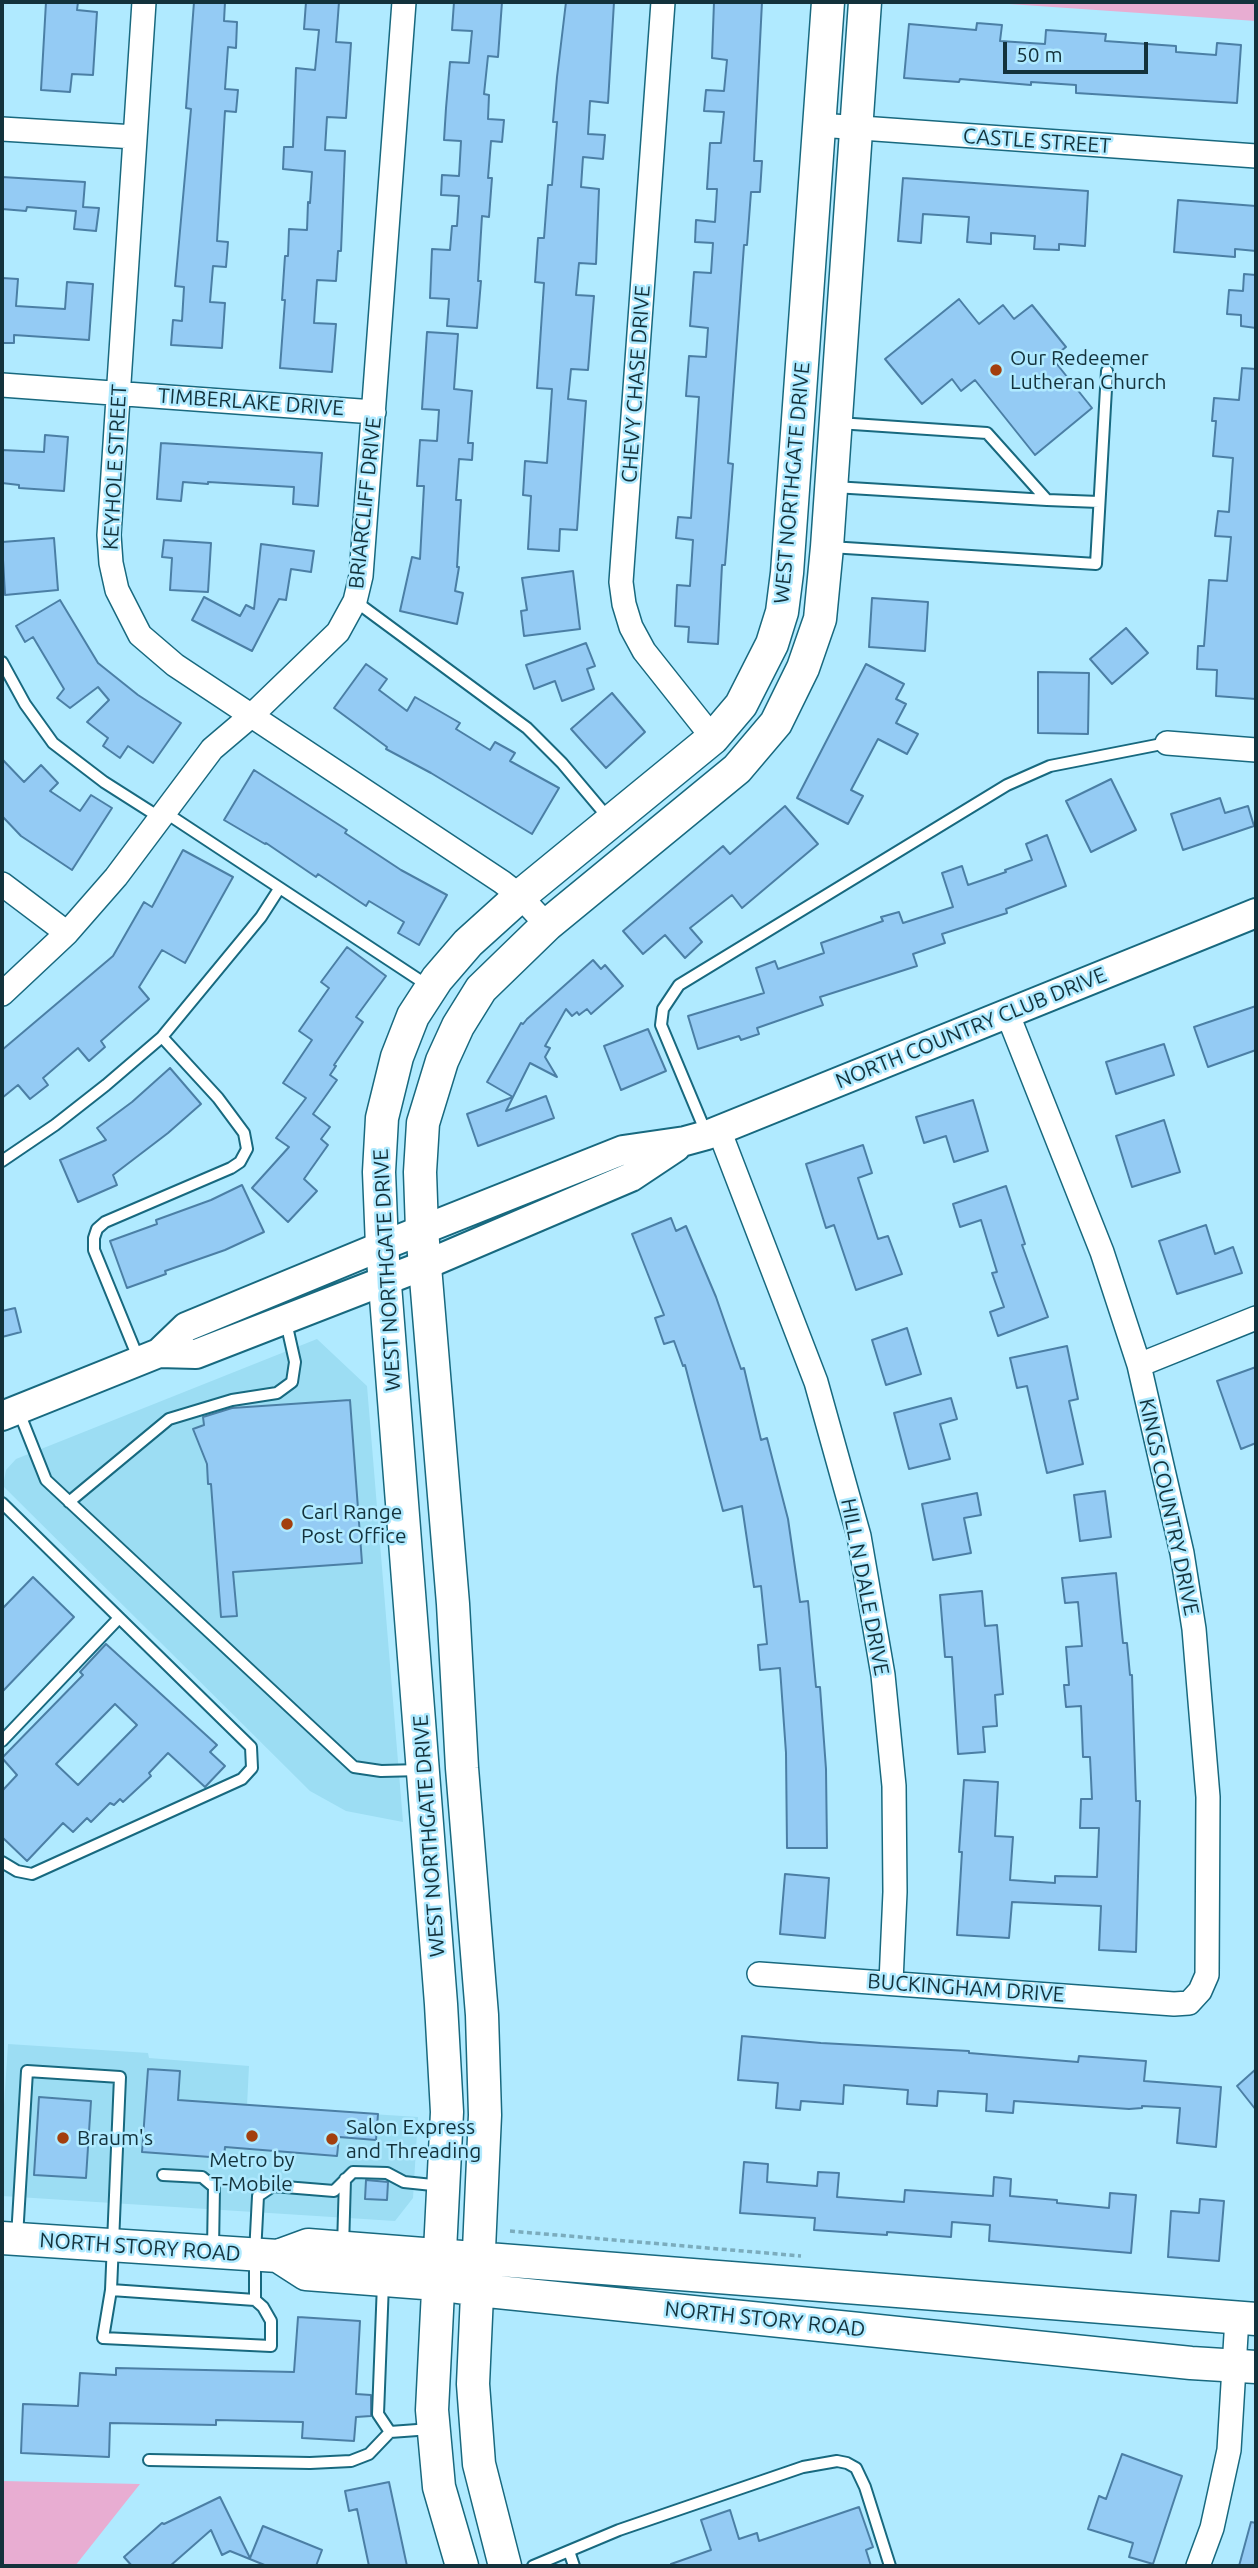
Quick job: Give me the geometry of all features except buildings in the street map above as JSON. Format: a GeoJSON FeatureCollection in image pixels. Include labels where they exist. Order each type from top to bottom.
{"type":"FeatureCollection","features":[{"type":"Feature","properties":{"kind":"main road","name":"WEST NORTHGATE DRIVE"},"geometry":{"type":"LineString","coordinates":[[462,2566],[439,2487],[432,2410],[447,2112],[424,1770],[382,1246],[379,1172],[382,1118],[413,1016],[431,988],[468,943],[520,896],[713,738],[741,705],[772,644],[782,611],[791,530],[828,2]]}},
{"type":"Feature","properties":{"kind":"main road","name":"WEST NORTHGATE DRIVE"},"geometry":{"type":"LineString","coordinates":[[505,2566],[479,2464],[473,2384],[485,2115],[482,2015],[462,1768],[453,1604],[422,1230],[420,1148],[424,1123],[442,1061],[458,1026],[481,989],[547,925],[737,769],[776,723],[803,668],[820,619],[828,539],[865,2]]}},
{"type":"Feature","properties":{"kind":"main road"},"geometry":{"type":"LineString","coordinates":[[791,530],[828,539]]}},
{"type":"Feature","properties":{"kind":"main road"},"geometry":{"type":"LineString","coordinates":[[424,1770],[462,1768]]}},
{"type":"Feature","properties":{"kind":"main road","name":"NORTH STORY ROAD"},"geometry":{"type":"LineString","coordinates":[[9,2239],[266,2255],[308,2245],[343,2248],[438,2270],[478,2290],[1246,2366]]}},
{"type":"Feature","properties":{"kind":"main road","name":"NORTH STORY ROAD"},"geometry":{"type":"LineString","coordinates":[[266,2255],[306,2274],[383,2280],[438,2270],[479,2258],[1247,2318]]}},
{"type":"Feature","properties":{"kind":"street","name":"KEYHOLE STREET"},"geometry":{"type":"LineString","coordinates":[[144,2],[109,535],[111,564],[117,590],[140,635],[157,651],[520,896],[547,925]]}},
{"type":"Feature","properties":{"kind":"street","name":"BRIARCLIFF DRIVE"},"geometry":{"type":"LineString","coordinates":[[2,994],[67,933],[116,877],[212,749],[252,715],[338,632],[355,601],[361,576],[404,2]]}},
{"type":"Feature","properties":{"kind":"street","name":"CHEVY CHASE DRIVE"},"geometry":{"type":"LineString","coordinates":[[663,2],[621,582],[631,627],[644,651],[713,738]]}},
{"type":"Feature","properties":{"kind":"street","name":"CASTLE STREET"},"geometry":{"type":"LineString","coordinates":[[819,125],[1256,156]]}},
{"type":"Feature","properties":{"kind":"street"},"geometry":{"type":"LineString","coordinates":[[2,129],[135,137]]}},
{"type":"Feature","properties":{"kind":"street","name":"TIMBERLAKE DRIVE"},"geometry":{"type":"LineString","coordinates":[[2,384],[374,412]]}},
{"type":"Feature","properties":{"kind":"street"},"geometry":{"type":"LineString","coordinates":[[1167,743],[1256,750]]}},
{"type":"Feature","properties":{"kind":"street"},"geometry":{"type":"LineString","coordinates":[[2,884],[67,933]]}},
{"type":"Feature","properties":{"kind":"street","name":"NORTH COUNTRY CLUB DRIVE"},"geometry":{"type":"LineString","coordinates":[[149,1357],[197,1354],[425,1265],[631,1177],[704,1135],[1256,913]]}},
{"type":"Feature","properties":{"kind":"street","name":"KINGS COUNTRY DRIVE"},"geometry":{"type":"LineString","coordinates":[[1008,1015],[1101,1252],[1139,1365],[1182,1553],[1194,1629],[1208,1797],[1207,1975],[1200,1992],[1189,2003],[1174,2004]]}},
{"type":"Feature","properties":{"kind":"street","name":"NORTH COUNTRY CLUB DRIVE"},"geometry":{"type":"LineString","coordinates":[[10,1413],[149,1357],[186,1327],[382,1246],[623,1150],[704,1135]]}},
{"type":"Feature","properties":{"kind":"street","name":"HILL N DALE DRIVE"},"geometry":{"type":"LineString","coordinates":[[704,1135],[816,1382],[859,1536],[883,1675],[894,1786],[895,1892],[891,1982]]}},
{"type":"Feature","properties":{"kind":"street"},"geometry":{"type":"LineString","coordinates":[[1139,1365],[1256,1318]]}},
{"type":"Feature","properties":{"kind":"street","name":"BUCKINGHAM DRIVE"},"geometry":{"type":"LineString","coordinates":[[759,1974],[1174,2004]]}},
{"type":"Feature","properties":{"kind":"street"},"geometry":{"type":"LineString","coordinates":[[1198,2566],[1212,2528],[1246,2366],[1247,2318]]}},
{"type":"Feature","properties":{"kind":"lane"},"geometry":{"type":"LineString","coordinates":[[828,539],[1096,564],[1107,371]]}},
{"type":"Feature","properties":{"kind":"lane"},"geometry":{"type":"LineString","coordinates":[[836,423],[987,433],[1047,500]]}},
{"type":"Feature","properties":{"kind":"lane"},"geometry":{"type":"LineString","coordinates":[[832,487],[1100,502]]}},
{"type":"Feature","properties":{"kind":"lane"},"geometry":{"type":"LineString","coordinates":[[355,601],[527,728],[562,763],[612,822]]}},
{"type":"Feature","properties":{"kind":"lane"},"geometry":{"type":"LineString","coordinates":[[2,662],[24,704],[53,743],[124,796],[161,814],[431,988]]}},
{"type":"Feature","properties":{"kind":"lane"},"geometry":{"type":"LineString","coordinates":[[704,1135],[661,1025],[663,1009],[679,985],[1007,785],[1050,765],[1167,743]]}},
{"type":"Feature","properties":{"kind":"lane"},"geometry":{"type":"LineString","coordinates":[[2,1161],[55,1125],[162,1037],[261,917],[279,889]]}},
{"type":"Feature","properties":{"kind":"lane"},"geometry":{"type":"LineString","coordinates":[[149,1357],[94,1250],[97,1229],[105,1222],[230,1168],[240,1162],[247,1149],[244,1133],[218,1098],[162,1037]]}},
{"type":"Feature","properties":{"kind":"lane"},"geometry":{"type":"LineString","coordinates":[[69,1502],[169,1419],[232,1401],[277,1393],[292,1382],[295,1362],[286,1319]]}},
{"type":"Feature","properties":{"kind":"lane"},"geometry":{"type":"LineString","coordinates":[[10,1413],[46,1480],[354,1767],[382,1771],[424,1770]]}},
{"type":"Feature","properties":{"kind":"lane"},"geometry":{"type":"LineString","coordinates":[[2,1503],[251,1747],[252,1768],[242,1779],[32,1874],[17,1871],[2,1862]]}},
{"type":"Feature","properties":{"kind":"lane"},"geometry":{"type":"LineString","coordinates":[[2,1741],[119,1618]]}},
{"type":"Feature","properties":{"kind":"lane"},"geometry":{"type":"LineString","coordinates":[[9,2239],[27,2071],[120,2077],[111,2290],[103,2338],[271,2346],[271,2321],[263,2307],[255,2300],[111,2290]]}},
{"type":"Feature","properties":{"kind":"lane"},"geometry":{"type":"LineString","coordinates":[[255,2300],[266,2255],[258,2196],[273,2186],[334,2191],[353,2172],[387,2173],[404,2182],[444,2186]]}},
{"type":"Feature","properties":{"kind":"lane"},"geometry":{"type":"LineString","coordinates":[[163,2175],[202,2177],[214,2187],[212,2252]]}},
{"type":"Feature","properties":{"kind":"lane"},"geometry":{"type":"LineString","coordinates":[[343,2248],[345,2179]]}},
{"type":"Feature","properties":{"kind":"lane"},"geometry":{"type":"LineString","coordinates":[[383,2280],[378,2414],[390,2432]]}},
{"type":"Feature","properties":{"kind":"lane"},"geometry":{"type":"LineString","coordinates":[[149,2460],[310,2463],[351,2461],[369,2454],[390,2432],[434,2429]]}},
{"type":"Feature","properties":{"kind":"lane"},"geometry":{"type":"LineString","coordinates":[[533,2566],[619,2530],[803,2467],[837,2461],[856,2468],[865,2487],[890,2566]]}},
{"type":"Feature","properties":{"kind":"lane"},"geometry":{"type":"LineString","coordinates":[[569,2551],[574,2566]]}},
{"type":"Feature","properties":{"kind":"path"},"geometry":{"type":"LineString","coordinates":[[510,2231],[813,2257]]}},
{"type":"Feature","properties":{"kind":"shaded area"},"geometry":{"type":"Polygon","coordinates":[[[980,2],[1256,2],[1256,21],[980,2]]]}},
{"type":"Feature","properties":{"kind":"shaded area"},"geometry":{"type":"Polygon","coordinates":[[[317,1339],[367,1386],[403,1822],[346,1811],[310,1791],[3,1486],[6,1470],[16,1459],[317,1339]]]}},
{"type":"Feature","properties":{"kind":"shaded area"},"geometry":{"type":"Polygon","coordinates":[[[8,2044],[148,2053],[149,2058],[249,2066],[247,2106],[418,2117],[413,2198],[395,2221],[2,2196],[2,2135],[8,2044]]]}},
{"type":"Feature","properties":{"kind":"shaded area"},"geometry":{"type":"Polygon","coordinates":[[[2,2481],[140,2484],[75,2566],[2,2566],[2,2481]]]}},
{"type":"Feature","properties":{"kind":"place","name":"Our Redeemer Lutheran Church"},"geometry":{"type":"Point","coordinates":[996,370]}},
{"type":"Feature","properties":{"kind":"place","name":"Carl Range Post Office"},"geometry":{"type":"Point","coordinates":[287,1524]}},
{"type":"Feature","properties":{"kind":"place","name":"Metro by T-Mobile"},"geometry":{"type":"Point","coordinates":[252,2136]}},
{"type":"Feature","properties":{"kind":"place","name":"Braum's"},"geometry":{"type":"Point","coordinates":[63,2138]}},
{"type":"Feature","properties":{"kind":"place","name":"Salon Express and Threading"},"geometry":{"type":"Point","coordinates":[332,2139]}}]}
